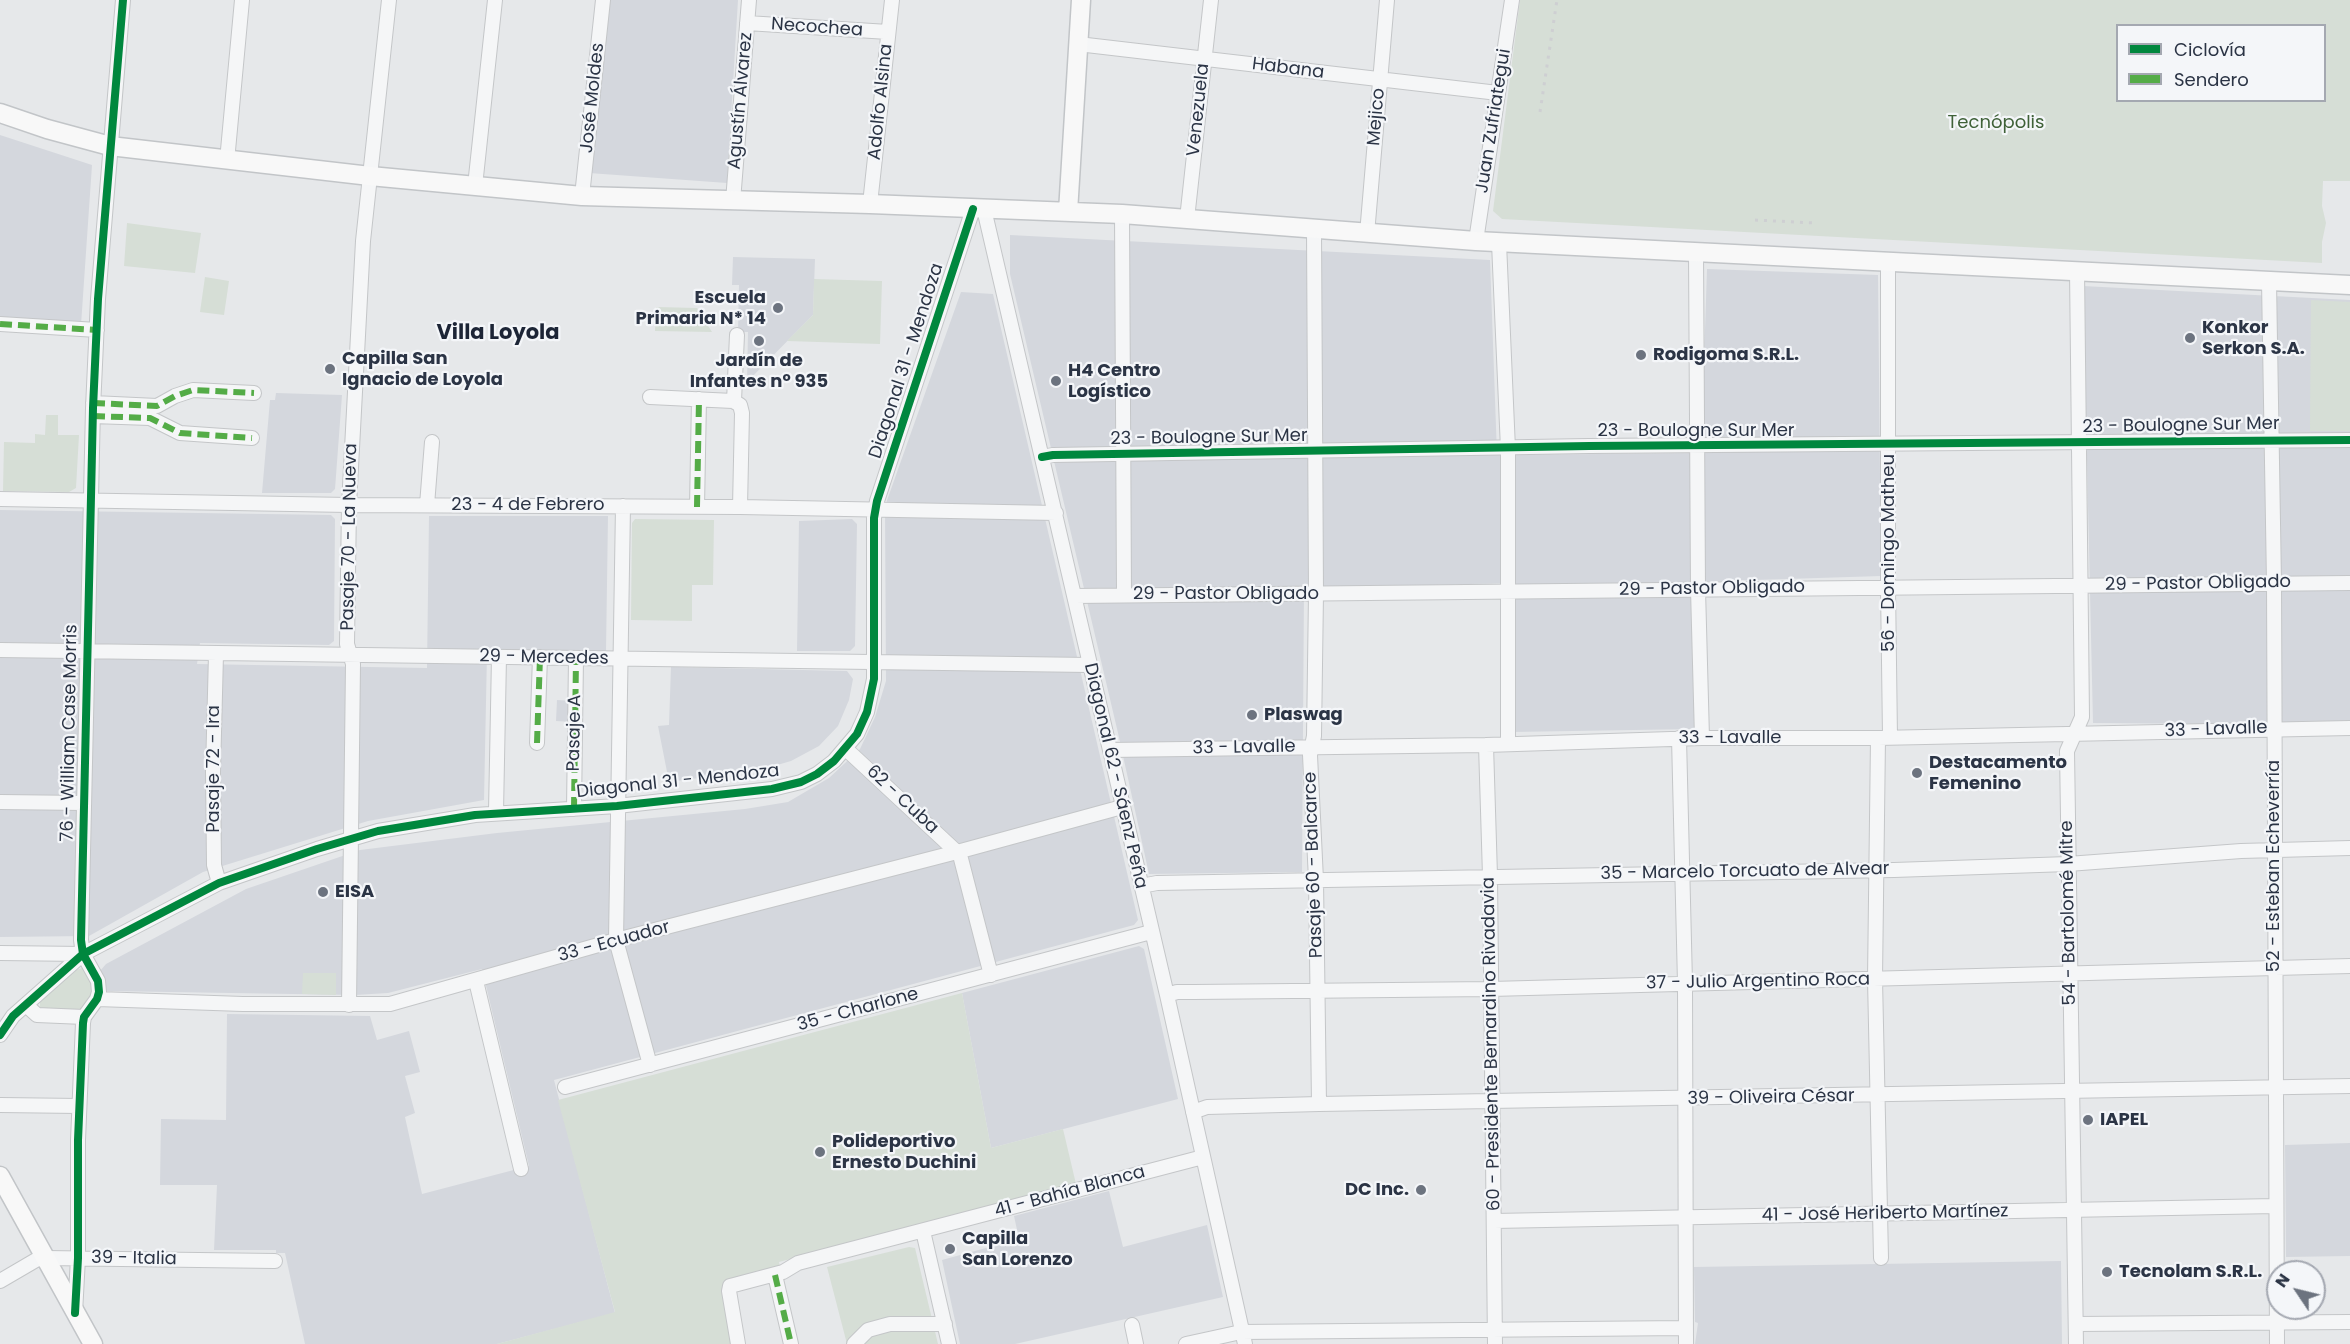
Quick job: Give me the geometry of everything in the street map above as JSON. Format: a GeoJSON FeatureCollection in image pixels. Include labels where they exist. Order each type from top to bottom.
{"type":"FeatureCollection","features":[{"type":"Feature","properties":{"kind":"main road"},"geometry":{"type":"LineString","coordinates":[[1068,212],[1081,0]]}},
{"type":"Feature","properties":{"kind":"main road"},"geometry":{"type":"LineString","coordinates":[[0,113],[47,129],[110,146],[370,176],[582,196],[1122,214],[1499,243],[2350,285]]}},
{"type":"Feature","properties":{"kind":"main road"},"geometry":{"type":"LineString","coordinates":[[0,1176],[93,1344]]}},
{"type":"Feature","properties":{"kind":"street","name":"76 - William Case Morris"},"geometry":{"type":"LineString","coordinates":[[97,999],[98,981],[83,954],[81,940],[86,651],[97,330],[123,0]]}},
{"type":"Feature","properties":{"kind":"street"},"geometry":{"type":"LineString","coordinates":[[227,160],[242,0]]}},
{"type":"Feature","properties":{"kind":"street","name":"Pasaje 70 - La Nueva"},"geometry":{"type":"LineString","coordinates":[[349,1005],[353,664],[347,644],[349,505],[357,343],[370,176],[389,0]]}},
{"type":"Feature","properties":{"kind":"street"},"geometry":{"type":"LineString","coordinates":[[475,186],[495,0]]}},
{"type":"Feature","properties":{"kind":"street","name":"José Moldes"},"geometry":{"type":"LineString","coordinates":[[582,196],[603,0]]}},
{"type":"Feature","properties":{"kind":"street","name":"Agustín Álvarez"},"geometry":{"type":"LineString","coordinates":[[733,201],[749,0]]}},
{"type":"Feature","properties":{"kind":"street","name":"Adolfo Alsina"},"geometry":{"type":"LineString","coordinates":[[870,204],[892,0]]}},
{"type":"Feature","properties":{"kind":"street","name":"Venezuela"},"geometry":{"type":"LineString","coordinates":[[1187,219],[1211,0]]}},
{"type":"Feature","properties":{"kind":"street","name":"Mejico"},"geometry":{"type":"LineString","coordinates":[[1367,234],[1387,0]]}},
{"type":"Feature","properties":{"kind":"street","name":"Juan Zufriategui"},"geometry":{"type":"LineString","coordinates":[[1476,241],[1512,0]]}},
{"type":"Feature","properties":{"kind":"street","name":"Necochea"},"geometry":{"type":"LineString","coordinates":[[747,23],[888,32]]}},
{"type":"Feature","properties":{"kind":"street","name":"Habana"},"geometry":{"type":"LineString","coordinates":[[1078,44],[1498,93]]}},
{"type":"Feature","properties":{"kind":"street","name":"Diagonal 62 - Sáenz Peña"},"geometry":{"type":"LineString","coordinates":[[979,209],[1056,513],[1243,1338]]}},
{"type":"Feature","properties":{"kind":"street","name":"Diagonal 31 - Mendoza"},"geometry":{"type":"LineString","coordinates":[[0,1035],[13,1016],[83,954],[219,883],[352,838],[415,824],[496,812],[617,806],[784,787],[816,774],[846,749],[857,734],[867,712],[876,663],[874,510],[979,209]]}},
{"type":"Feature","properties":{"kind":"street"},"geometry":{"type":"LineString","coordinates":[[1122,214],[1124,595]]}},
{"type":"Feature","properties":{"kind":"street","name":"Pasaje 60 - Balcarce"},"geometry":{"type":"LineString","coordinates":[[1314,230],[1316,594],[1310,755],[1316,880],[1320,1104]]}},
{"type":"Feature","properties":{"kind":"street"},"geometry":{"type":"LineString","coordinates":[[1499,243],[1508,449],[1508,744]]}},
{"type":"Feature","properties":{"kind":"street"},"geometry":{"type":"LineString","coordinates":[[1696,252],[1698,589],[1702,738]]}},
{"type":"Feature","properties":{"kind":"street","name":"56 - Domingo Matheu"},"geometry":{"type":"LineString","coordinates":[[1881,1257],[1875,979],[1876,870],[1884,738],[1888,587],[1888,261]]}},
{"type":"Feature","properties":{"kind":"street","name":"54 - Bartolomé Mitre"},"geometry":{"type":"LineString","coordinates":[[2076,1344],[2067,751],[2082,717],[2077,270]]}},
{"type":"Feature","properties":{"kind":"street","name":"52 - Esteban Echeverría"},"geometry":{"type":"LineString","coordinates":[[2269,281],[2274,583],[2277,1344]]}},
{"type":"Feature","properties":{"kind":"street"},"geometry":{"type":"LineString","coordinates":[[0,324],[97,330]]}},
{"type":"Feature","properties":{"kind":"street"},"geometry":{"type":"LineString","coordinates":[[734,401],[737,335]]}},
{"type":"Feature","properties":{"kind":"street"},"geometry":{"type":"LineString","coordinates":[[93,409],[157,406],[194,390],[254,393]]}},
{"type":"Feature","properties":{"kind":"street"},"geometry":{"type":"LineString","coordinates":[[651,397],[734,401],[740,405],[742,413],[741,507]]}},
{"type":"Feature","properties":{"kind":"street"},"geometry":{"type":"LineString","coordinates":[[697,507],[699,399]]}},
{"type":"Feature","properties":{"kind":"street"},"geometry":{"type":"LineString","coordinates":[[93,409],[150,418],[180,433],[252,438]]}},
{"type":"Feature","properties":{"kind":"street","name":"23 - Boulogne Sur Mer"},"geometry":{"type":"LineString","coordinates":[[1041,457],[1697,446],[2350,440]]}},
{"type":"Feature","properties":{"kind":"street"},"geometry":{"type":"LineString","coordinates":[[426,505],[432,442]]}},
{"type":"Feature","properties":{"kind":"street","name":"23 - 4 de Febrero"},"geometry":{"type":"LineString","coordinates":[[0,499],[349,505],[741,507],[1056,513]]}},
{"type":"Feature","properties":{"kind":"street"},"geometry":{"type":"LineString","coordinates":[[622,506],[616,940],[650,1065]]}},
{"type":"Feature","properties":{"kind":"street","name":"29 - Pastor Obligado"},"geometry":{"type":"LineString","coordinates":[[1074,596],[2350,583]]}},
{"type":"Feature","properties":{"kind":"street","name":"29 - Mercedes"},"geometry":{"type":"LineString","coordinates":[[0,650],[1089,665]]}},
{"type":"Feature","properties":{"kind":"street","name":"Pasaje 72 - Ira"},"geometry":{"type":"LineString","coordinates":[[216,654],[213,772],[214,865],[219,883]]}},
{"type":"Feature","properties":{"kind":"street"},"geometry":{"type":"LineString","coordinates":[[496,812],[499,657]]}},
{"type":"Feature","properties":{"kind":"street"},"geometry":{"type":"LineString","coordinates":[[537,743],[540,657]]}},
{"type":"Feature","properties":{"kind":"street","name":"Pasaje A"},"geometry":{"type":"LineString","coordinates":[[574,809],[576,658]]}},
{"type":"Feature","properties":{"kind":"street","name":"33 - Lavalle"},"geometry":{"type":"LineString","coordinates":[[1110,750],[1486,745],[1679,738],[1884,738],[2350,728]]}},
{"type":"Feature","properties":{"kind":"street"},"geometry":{"type":"LineString","coordinates":[[1679,738],[1685,983],[1686,1344]]}},
{"type":"Feature","properties":{"kind":"street","name":"60 - Presidente Bernardino Rivadavia"},"geometry":{"type":"LineString","coordinates":[[1486,745],[1490,876],[1495,1337]]}},
{"type":"Feature","properties":{"kind":"street","name":"62 - Cuba"},"geometry":{"type":"LineString","coordinates":[[846,749],[957,852]]}},
{"type":"Feature","properties":{"kind":"street"},"geometry":{"type":"LineString","coordinates":[[0,802],[84,803]]}},
{"type":"Feature","properties":{"kind":"street","name":"33 - Ecuador"},"geometry":{"type":"LineString","coordinates":[[97,999],[390,1004],[616,940],[1122,807]]}},
{"type":"Feature","properties":{"kind":"street","name":"35 - Marcelo Torcuato de Alvear"},"geometry":{"type":"LineString","coordinates":[[1141,886],[1157,883],[1876,870],[2068,864],[2274,850],[2350,848]]}},
{"type":"Feature","properties":{"kind":"street"},"geometry":{"type":"LineString","coordinates":[[957,852],[962,859],[991,975]]}},
{"type":"Feature","properties":{"kind":"street","name":"35 - Charlone"},"geometry":{"type":"LineString","coordinates":[[565,1087],[1151,932]]}},
{"type":"Feature","properties":{"kind":"street"},"geometry":{"type":"LineString","coordinates":[[0,953],[83,954]]}},
{"type":"Feature","properties":{"kind":"street","name":"37 - Julio Argentino Roca"},"geometry":{"type":"LineString","coordinates":[[1167,995],[1194,992],[1491,989],[2350,966]]}},
{"type":"Feature","properties":{"kind":"street"},"geometry":{"type":"LineString","coordinates":[[476,981],[521,1168]]}},
{"type":"Feature","properties":{"kind":"street"},"geometry":{"type":"LineString","coordinates":[[75,1312],[78,1258],[79,1106],[84,1017],[97,999]]}},
{"type":"Feature","properties":{"kind":"street"},"geometry":{"type":"LineString","coordinates":[[26,1005],[37,1015],[84,1017]]}},
{"type":"Feature","properties":{"kind":"street","name":"39 - Oliveira César"},"geometry":{"type":"LineString","coordinates":[[1193,1112],[1207,1107],[1320,1104],[2350,1086]]}},
{"type":"Feature","properties":{"kind":"street"},"geometry":{"type":"LineString","coordinates":[[0,1105],[79,1106]]}},
{"type":"Feature","properties":{"kind":"street","name":"41 - Bahía Blanca"},"geometry":{"type":"LineString","coordinates":[[738,1344],[730,1286],[776,1275],[798,1263],[1203,1157]]}},
{"type":"Feature","properties":{"kind":"street","name":"41 - José Heriberto Martínez"},"geometry":{"type":"LineString","coordinates":[[1494,1221],[2275,1206]]}},
{"type":"Feature","properties":{"kind":"street"},"geometry":{"type":"LineString","coordinates":[[923,1231],[949,1344]]}},
{"type":"Feature","properties":{"kind":"street","name":"39 - Italia"},"geometry":{"type":"LineString","coordinates":[[0,1281],[36,1260],[45,1258],[275,1261]]}},
{"type":"Feature","properties":{"kind":"street"},"geometry":{"type":"LineString","coordinates":[[776,1275],[791,1344]]}},
{"type":"Feature","properties":{"kind":"street"},"geometry":{"type":"LineString","coordinates":[[2076,1324],[2350,1322]]}},
{"type":"Feature","properties":{"kind":"street"},"geometry":{"type":"LineString","coordinates":[[854,1344],[868,1330],[890,1324],[945,1324]]}},
{"type":"Feature","properties":{"kind":"street"},"geometry":{"type":"LineString","coordinates":[[1132,1325],[1136,1344]]}},
{"type":"Feature","properties":{"kind":"street"},"geometry":{"type":"LineString","coordinates":[[1186,1344],[1243,1338],[1495,1337],[1686,1328]]}},
{"type":"Feature","properties":{"kind":"shaded area"},"geometry":{"type":"Polygon","coordinates":[[[607,0],[738,0],[727,183],[589,173],[607,0]]]}},
{"type":"Feature","properties":{"kind":"shaded area"},"geometry":{"type":"Polygon","coordinates":[[[0,135],[92,165],[81,325],[0,317],[0,135]]]}},
{"type":"Feature","properties":{"kind":"shaded area"},"geometry":{"type":"Polygon","coordinates":[[[1010,235],[1490,260],[1497,455],[1701,453],[1707,269],[1878,275],[1881,576],[1691,582],[1695,729],[1511,732],[1513,583],[1304,588],[1302,872],[1149,874],[1010,274],[1010,235]]]}},
{"type":"Feature","properties":{"kind":"shaded area"},"geometry":{"type":"Polygon","coordinates":[[[733,257],[815,259],[813,315],[747,382],[748,332],[738,332],[739,285],[732,285],[733,257]]]}},
{"type":"Feature","properties":{"kind":"shaded area"},"geometry":{"type":"Polygon","coordinates":[[[2083,286],[2350,300],[2350,725],[2093,723],[2083,286]]]}},
{"type":"Feature","properties":{"kind":"shaded area"},"geometry":{"type":"Polygon","coordinates":[[[961,292],[993,294],[1138,920],[1134,925],[554,1080],[615,1313],[497,1344],[305,1344],[285,1253],[276,1253],[276,1250],[214,1250],[217,1185],[160,1185],[161,1119],[226,1120],[227,1014],[370,1016],[377,1040],[409,1031],[420,1072],[405,1076],[415,1113],[405,1117],[422,1194],[529,1166],[482,969],[388,993],[355,995],[107,991],[100,971],[106,964],[246,889],[360,850],[497,833],[745,809],[788,802],[829,778],[860,749],[875,717],[886,681],[885,506],[961,292]]]}},
{"type":"Feature","properties":{"kind":"shaded area"},"geometry":{"type":"Polygon","coordinates":[[[276,393],[342,395],[335,489],[331,493],[262,493],[270,400],[275,400],[276,393]]]}},
{"type":"Feature","properties":{"kind":"shaded area"},"geometry":{"type":"Polygon","coordinates":[[[0,510],[331,515],[335,519],[334,641],[329,645],[200,643],[197,664],[427,668],[429,516],[608,516],[606,651],[487,653],[484,800],[368,821],[203,872],[89,936],[0,937],[0,510]]]}},
{"type":"Feature","properties":{"kind":"shaded area"},"geometry":{"type":"Polygon","coordinates":[[[852,519],[857,524],[855,646],[850,651],[797,651],[799,521],[852,519]]]}},
{"type":"Feature","properties":{"kind":"shaded area"},"geometry":{"type":"Polygon","coordinates":[[[671,667],[847,671],[853,679],[849,700],[838,726],[819,746],[791,761],[760,770],[669,782],[658,726],[669,725],[671,667]]]}},
{"type":"Feature","properties":{"kind":"shaded area"},"geometry":{"type":"Polygon","coordinates":[[[557,700],[572,701],[572,722],[556,721],[557,700]]]}},
{"type":"Feature","properties":{"kind":"shaded area"},"geometry":{"type":"Polygon","coordinates":[[[1139,946],[1144,949],[1178,1099],[991,1148],[962,993],[1139,946]]]}},
{"type":"Feature","properties":{"kind":"shaded area"},"geometry":{"type":"Polygon","coordinates":[[[2350,1143],[2350,1256],[2286,1257],[2285,1145],[2350,1143]]]}},
{"type":"Feature","properties":{"kind":"shaded area"},"geometry":{"type":"Polygon","coordinates":[[[1109,1191],[1123,1247],[1207,1225],[1223,1297],[1015,1344],[960,1344],[942,1260],[1019,1239],[1014,1216],[1109,1191]]]}},
{"type":"Feature","properties":{"kind":"shaded area"},"geometry":{"type":"Polygon","coordinates":[[[2061,1261],[2062,1344],[1695,1344],[1698,1323],[1695,1322],[1694,1267],[2061,1261]]]}},
{"type":"Feature","properties":{"kind":"green space","name":"Tecnópolis"},"geometry":{"type":"Polygon","coordinates":[[[1520,0],[2350,0],[2350,181],[2323,181],[2322,206],[2326,223],[2322,242],[2322,263],[1502,219],[1493,211],[1520,0]]]}},
{"type":"Feature","properties":{"kind":"green space"},"geometry":{"type":"Polygon","coordinates":[[[127,223],[201,233],[195,273],[124,266],[127,223]]]}},
{"type":"Feature","properties":{"kind":"green space"},"geometry":{"type":"Polygon","coordinates":[[[205,277],[229,281],[224,315],[200,312],[205,277]]]}},
{"type":"Feature","properties":{"kind":"green space"},"geometry":{"type":"Polygon","coordinates":[[[814,279],[882,281],[880,344],[787,341],[813,315],[814,279]]]}},
{"type":"Feature","properties":{"kind":"green space"},"geometry":{"type":"Polygon","coordinates":[[[2311,300],[2350,302],[2350,431],[2310,431],[2311,300]]]}},
{"type":"Feature","properties":{"kind":"green space"},"geometry":{"type":"Polygon","coordinates":[[[656,307],[697,308],[712,332],[655,331],[656,307]]]}},
{"type":"Feature","properties":{"kind":"green space"},"geometry":{"type":"Polygon","coordinates":[[[46,415],[58,415],[58,435],[79,435],[76,488],[69,492],[3,491],[4,442],[35,443],[35,434],[45,435],[46,415]]]}},
{"type":"Feature","properties":{"kind":"green space"},"geometry":{"type":"Polygon","coordinates":[[[635,519],[714,520],[713,585],[692,585],[692,621],[631,620],[632,523],[635,519]]]}},
{"type":"Feature","properties":{"kind":"green space"},"geometry":{"type":"Polygon","coordinates":[[[82,968],[88,971],[94,988],[89,1005],[75,1013],[40,1010],[40,1001],[73,971],[82,968]]]}},
{"type":"Feature","properties":{"kind":"green space"},"geometry":{"type":"Polygon","coordinates":[[[303,973],[336,973],[336,995],[302,994],[303,973]]]}},
{"type":"Feature","properties":{"kind":"green space","name":"Polideportivo Ernesto Duchini"},"geometry":{"type":"Polygon","coordinates":[[[962,993],[991,1148],[1063,1129],[1076,1184],[779,1262],[780,1268],[725,1284],[735,1344],[497,1344],[615,1312],[558,1100],[962,993]]]}},
{"type":"Feature","properties":{"kind":"green space"},"geometry":{"type":"Polygon","coordinates":[[[909,1247],[915,1248],[938,1344],[847,1344],[827,1267],[909,1247]]]}},
{"type":"Feature","properties":{"kind":"railway"},"geometry":{"type":"LineString","coordinates":[[1540,112],[1557,0]]}},
{"type":"Feature","properties":{"kind":"railway"},"geometry":{"type":"LineString","coordinates":[[1755,220],[1815,223]]}},
{"type":"Feature","properties":{"kind":"marked path"},"geometry":{"type":"LineString","coordinates":[[0,324],[97,330]]}},
{"type":"Feature","properties":{"kind":"marked path"},"geometry":{"type":"LineString","coordinates":[[93,403],[157,406],[175,396],[193,390],[254,393]]}},
{"type":"Feature","properties":{"kind":"marked path"},"geometry":{"type":"LineString","coordinates":[[697,507],[699,399]]}},
{"type":"Feature","properties":{"kind":"marked path"},"geometry":{"type":"LineString","coordinates":[[93,416],[150,418],[180,433],[252,438]]}},
{"type":"Feature","properties":{"kind":"marked path"},"geometry":{"type":"LineString","coordinates":[[537,743],[540,657]]}},
{"type":"Feature","properties":{"kind":"marked path"},"geometry":{"type":"LineString","coordinates":[[574,809],[576,658]]}},
{"type":"Feature","properties":{"kind":"marked path"},"geometry":{"type":"LineString","coordinates":[[775,1275],[791,1344]]}},
{"type":"Feature","properties":{"kind":"cycle path"},"geometry":{"type":"LineString","coordinates":[[75,1313],[83,1023],[84,1017],[97,999],[99,992],[98,981],[83,954],[81,940],[93,408],[98,299],[123,0]]}},
{"type":"Feature","properties":{"kind":"cycle path"},"geometry":{"type":"LineString","coordinates":[[0,1035],[13,1016],[83,954],[219,883],[317,849],[378,831],[475,815],[617,806],[772,789],[801,782],[817,774],[834,761],[857,734],[867,712],[874,679],[874,518],[877,501],[973,209]]}},
{"type":"Feature","properties":{"kind":"cycle path"},"geometry":{"type":"LineString","coordinates":[[1042,457],[1589,446],[2350,440]]}},
{"type":"Feature","properties":{"kind":"place","name":"Escuela Primaria N* 14"},"geometry":{"type":"Point","coordinates":[778,308]}},
{"type":"Feature","properties":{"kind":"place","name":"Konkor Serkon S.A."},"geometry":{"type":"Point","coordinates":[2190,338]}},
{"type":"Feature","properties":{"kind":"place","name":"Jardín de Infantes nº 935"},"geometry":{"type":"Point","coordinates":[759,341]}},
{"type":"Feature","properties":{"kind":"place","name":"Rodigoma S.R.L."},"geometry":{"type":"Point","coordinates":[1641,355]}},
{"type":"Feature","properties":{"kind":"place","name":"Capilla San Ignacio de Loyola"},"geometry":{"type":"Point","coordinates":[330,369]}},
{"type":"Feature","properties":{"kind":"place","name":"H4 Centro Logístico"},"geometry":{"type":"Point","coordinates":[1056,381]}},
{"type":"Feature","properties":{"kind":"place","name":"Plaswag"},"geometry":{"type":"Point","coordinates":[1252,715]}},
{"type":"Feature","properties":{"kind":"place","name":"Destacamento Femenino"},"geometry":{"type":"Point","coordinates":[1917,773]}},
{"type":"Feature","properties":{"kind":"place","name":"EISA"},"geometry":{"type":"Point","coordinates":[323,892]}},
{"type":"Feature","properties":{"kind":"place","name":"IAPEL"},"geometry":{"type":"Point","coordinates":[2088,1120]}},
{"type":"Feature","properties":{"kind":"place","name":"Polideportivo Ernesto Duchini"},"geometry":{"type":"Point","coordinates":[820,1152]}},
{"type":"Feature","properties":{"kind":"place","name":"DC Inc."},"geometry":{"type":"Point","coordinates":[1421,1190]}},
{"type":"Feature","properties":{"kind":"place","name":"Capilla San Lorenzo"},"geometry":{"type":"Point","coordinates":[950,1249]}},
{"type":"Feature","properties":{"kind":"place","name":"Tecnolam S.R.L."},"geometry":{"type":"Point","coordinates":[2107,1272]}},
{"type":"Feature","properties":{"kind":"district","name":"Villa Loyola"},"geometry":{"type":"Point","coordinates":[498,334]}}]}
